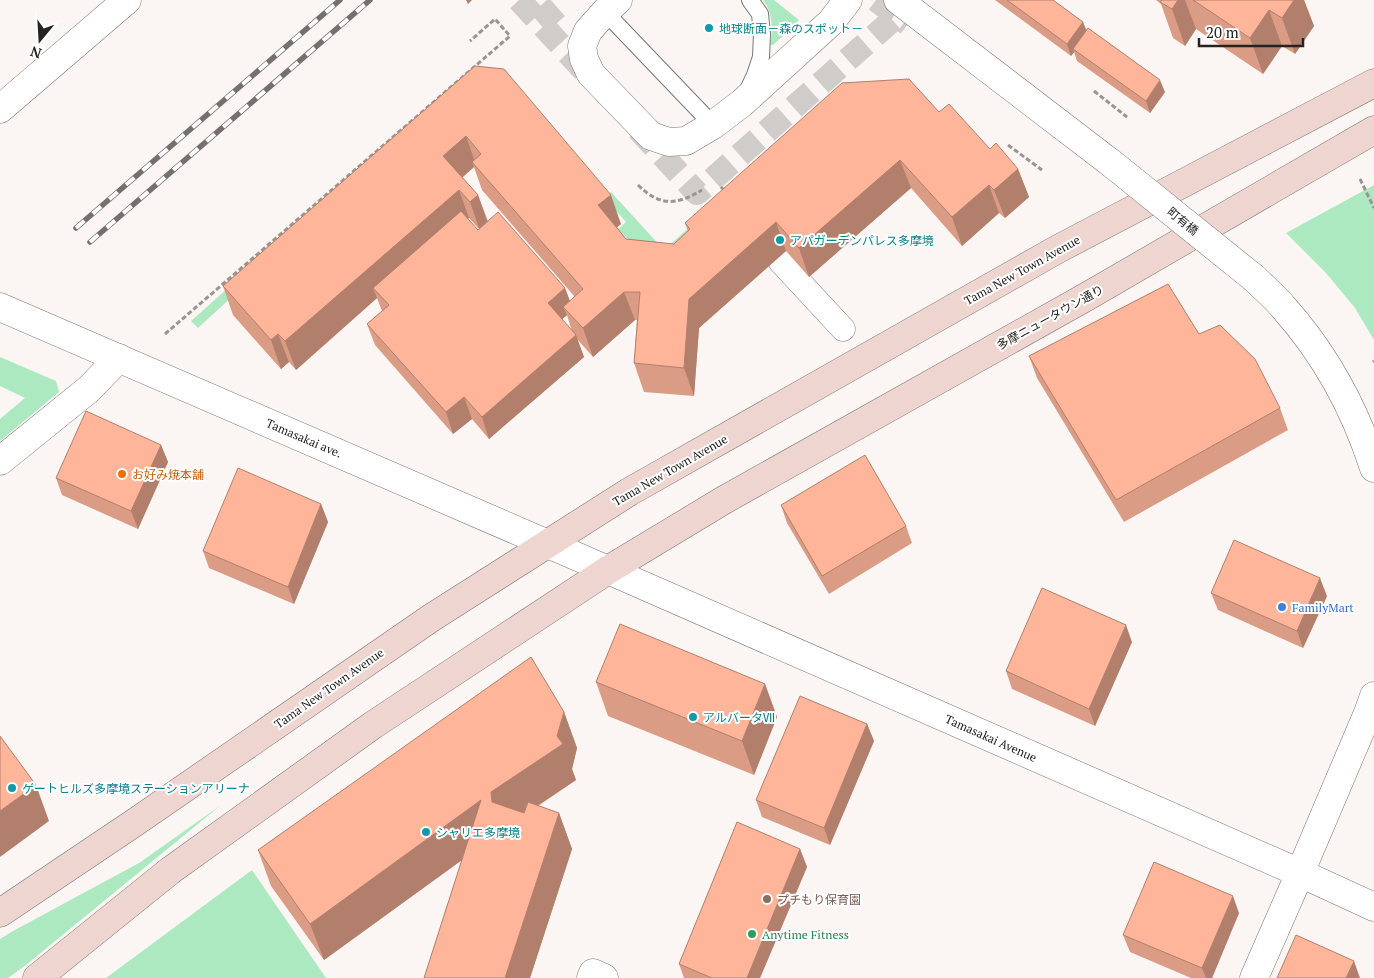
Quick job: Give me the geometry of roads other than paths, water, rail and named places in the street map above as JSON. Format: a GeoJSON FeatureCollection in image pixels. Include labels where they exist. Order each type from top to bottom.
{"type":"FeatureCollection","features":[{"type":"Feature","properties":{"kind":"main road","name":"Tama New Town Avenue"},"geometry":{"type":"LineString","coordinates":[[0,913],[431,618],[629,492],[1058,249],[1374,83]]}},
{"type":"Feature","properties":{"kind":"main road","name":"多摩ニュータウン通り"},"geometry":{"type":"LineString","coordinates":[[608,570],[724,500],[1086,297],[1374,130]]}},
{"type":"Feature","properties":{"kind":"main road"},"geometry":{"type":"LineString","coordinates":[[37,978],[172,870],[365,730],[608,570]]}},
{"type":"Feature","properties":{"kind":"street"},"geometry":{"type":"LineString","coordinates":[[0,109],[127,0]]}},
{"type":"Feature","properties":{"kind":"street"},"geometry":{"type":"LineString","coordinates":[[611,6],[588,31],[582,46],[584,59],[591,74],[651,136],[669,142],[686,141],[714,125],[742,103],[831,22],[848,0]]}},
{"type":"Feature","properties":{"kind":"street","name":"町有橋"},"geometry":{"type":"LineString","coordinates":[[898,0],[1112,172],[1254,278],[1284,307],[1310,340],[1344,393],[1374,468]]}},
{"type":"Feature","properties":{"kind":"street"},"geometry":{"type":"LineString","coordinates":[[780,260],[843,329]]}},
{"type":"Feature","properties":{"kind":"street","name":"Tamasakai ave."},"geometry":{"type":"LineString","coordinates":[[0,307],[608,570]]}},
{"type":"Feature","properties":{"kind":"street"},"geometry":{"type":"LineString","coordinates":[[0,461],[89,389],[119,358]]}},
{"type":"Feature","properties":{"kind":"street","name":"Tamasakai Avenue"},"geometry":{"type":"LineString","coordinates":[[608,570],[1374,907]]}},
{"type":"Feature","properties":{"kind":"street"},"geometry":{"type":"LineString","coordinates":[[1254,978],[1372,708]]}},
{"type":"Feature","properties":{"kind":"street"},"geometry":{"type":"LineString","coordinates":[[592,978],[593,974],[604,978]]}},
{"type":"Feature","properties":{"kind":"lane"},"geometry":{"type":"LineString","coordinates":[[742,103],[761,57],[762,34],[760,14],[750,0]]}},
{"type":"Feature","properties":{"kind":"lane"},"geometry":{"type":"LineString","coordinates":[[611,6],[714,125]]}},
{"type":"Feature","properties":{"kind":"tunnel"},"geometry":{"type":"LineString","coordinates":[[519,0],[592,79]]}},
{"type":"Feature","properties":{"kind":"tunnel"},"geometry":{"type":"LineString","coordinates":[[539,23],[565,0]]}},
{"type":"Feature","properties":{"kind":"tunnel"},"geometry":{"type":"LineString","coordinates":[[876,0],[908,24]]}},
{"type":"Feature","properties":{"kind":"tunnel"},"geometry":{"type":"LineString","coordinates":[[638,129],[697,193],[897,16]]}},
{"type":"Feature","properties":{"kind":"railway"},"geometry":{"type":"LineString","coordinates":[[76,228],[340,0]]}},
{"type":"Feature","properties":{"kind":"railway"},"geometry":{"type":"LineString","coordinates":[[90,242],[370,0]]}},
{"type":"Feature","properties":{"kind":"place","name":"地球断面－森のスポット－"},"geometry":{"type":"Point","coordinates":[709,28]}},
{"type":"Feature","properties":{"kind":"place","name":"アパガーデンパレス多摩境"},"geometry":{"type":"Point","coordinates":[780,240]}},
{"type":"Feature","properties":{"kind":"place","name":"お好み焼本舗"},"geometry":{"type":"Point","coordinates":[122,474]}},
{"type":"Feature","properties":{"kind":"place","name":"FamilyMart"},"geometry":{"type":"Point","coordinates":[1282,607]}},
{"type":"Feature","properties":{"kind":"place","name":"アルバータⅦ"},"geometry":{"type":"Point","coordinates":[693,717]}},
{"type":"Feature","properties":{"kind":"place","name":"ゲートヒルズ多摩境ステーションアリーナ"},"geometry":{"type":"Point","coordinates":[12,788]}},
{"type":"Feature","properties":{"kind":"place","name":"シャリエ多摩境"},"geometry":{"type":"Point","coordinates":[426,832]}},
{"type":"Feature","properties":{"kind":"place","name":"プチもり保育園"},"geometry":{"type":"Point","coordinates":[767,899]}},
{"type":"Feature","properties":{"kind":"place","name":"Anytime Fitness"},"geometry":{"type":"Point","coordinates":[752,934]}}]}
